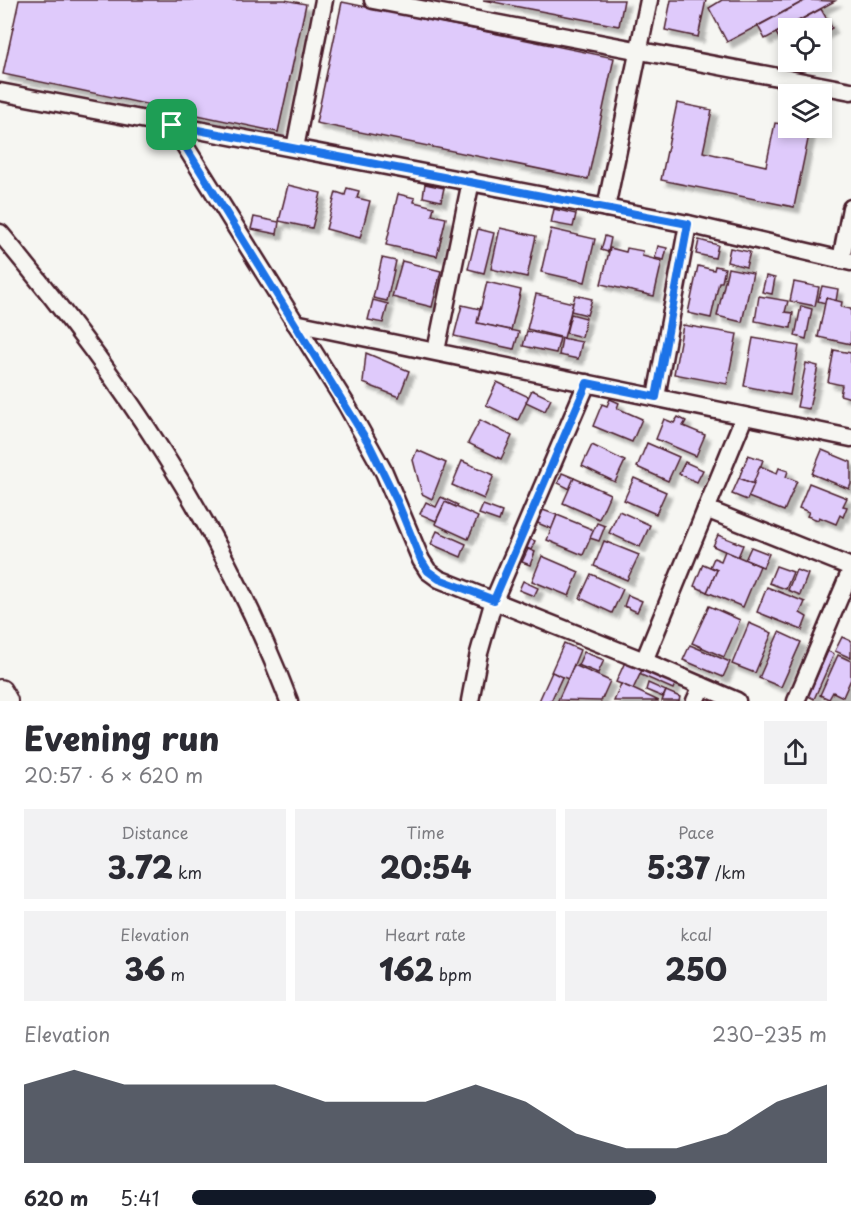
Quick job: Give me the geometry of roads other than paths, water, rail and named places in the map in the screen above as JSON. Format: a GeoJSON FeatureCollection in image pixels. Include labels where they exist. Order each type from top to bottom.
{"type":"FeatureCollection","features":[{"type":"Feature","properties":{"kind":"street"},"geometry":{"type":"LineString","coordinates":[[295,148],[324,0]]}},
{"type":"Feature","properties":{"kind":"street"},"geometry":{"type":"LineString","coordinates":[[373,0],[851,91]]}},
{"type":"Feature","properties":{"kind":"street"},"geometry":{"type":"LineString","coordinates":[[606,208],[649,0]]}},
{"type":"Feature","properties":{"kind":"street"},"geometry":{"type":"LineString","coordinates":[[1,95],[471,181],[688,224],[846,261],[851,208]]}},
{"type":"Feature","properties":{"kind":"street"},"geometry":{"type":"LineString","coordinates":[[172,125],[369,444],[428,571],[439,579],[644,661],[698,693],[737,701]]}},
{"type":"Feature","properties":{"kind":"street"},"geometry":{"type":"LineString","coordinates":[[436,351],[471,181]]}},
{"type":"Feature","properties":{"kind":"street"},"geometry":{"type":"LineString","coordinates":[[656,397],[688,224]]}},
{"type":"Feature","properties":{"kind":"street"},"geometry":{"type":"LineString","coordinates":[[0,233],[110,374],[176,471],[243,591],[289,701]]}},
{"type":"Feature","properties":{"kind":"street"},"geometry":{"type":"LineString","coordinates":[[296,323],[851,438]]}},
{"type":"Feature","properties":{"kind":"street"},"geometry":{"type":"LineString","coordinates":[[470,701],[479,653],[494,600],[587,383]]}},
{"type":"Feature","properties":{"kind":"street"},"geometry":{"type":"LineString","coordinates":[[644,661],[744,417]]}},
{"type":"Feature","properties":{"kind":"street"},"geometry":{"type":"LineString","coordinates":[[706,509],[849,577],[796,701]]}},
{"type":"Feature","properties":{"kind":"street"},"geometry":{"type":"LineString","coordinates":[[0,692],[5,701]]}}]}
